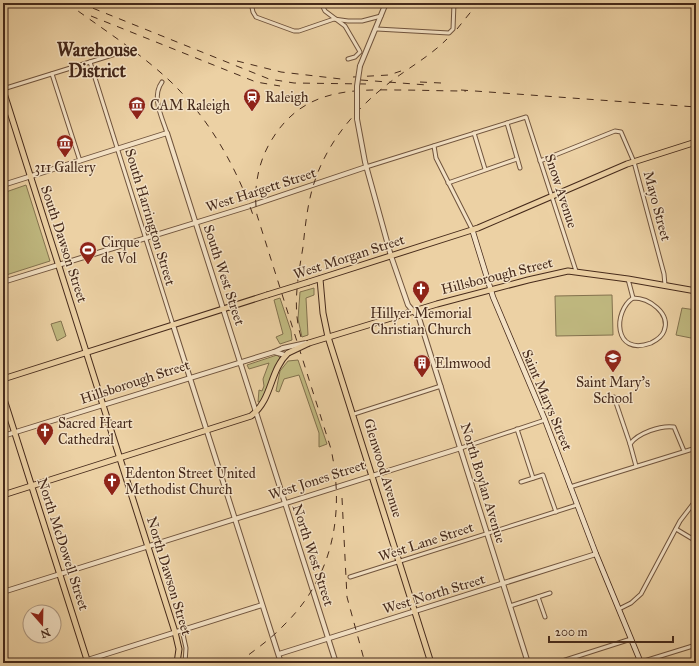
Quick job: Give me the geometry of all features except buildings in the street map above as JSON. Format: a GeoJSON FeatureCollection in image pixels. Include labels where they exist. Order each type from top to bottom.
{"type":"FeatureCollection","features":[{"type":"Feature","properties":{"kind":"main road","name":"South Dawson Street"},"geometry":{"type":"LineString","coordinates":[[3,90],[103,405]]}},
{"type":"Feature","properties":{"kind":"main road","name":"West Morgan Street"},"geometry":{"type":"LineString","coordinates":[[3,379],[320,279],[472,229],[634,162],[696,142]]}},
{"type":"Feature","properties":{"kind":"main road","name":"Saint Marys Street"},"geometry":{"type":"LineString","coordinates":[[472,229],[490,290],[545,420],[596,554],[641,663]]}},
{"type":"Feature","properties":{"kind":"main road","name":"Hillsborough Street"},"geometry":{"type":"LineString","coordinates":[[285,355],[294,348],[328,337],[414,311],[545,275],[576,271],[696,291]]}},
{"type":"Feature","properties":{"kind":"main road","name":"Glenwood Avenue"},"geometry":{"type":"LineString","coordinates":[[320,279],[323,313],[328,337],[354,414],[431,663]]}},
{"type":"Feature","properties":{"kind":"main road"},"geometry":{"type":"LineString","coordinates":[[3,495],[246,418],[256,412],[267,397],[277,368],[285,355]]}},
{"type":"Feature","properties":{"kind":"main road","name":"North McDowell Street"},"geometry":{"type":"LineString","coordinates":[[3,396],[88,661]]}},
{"type":"Feature","properties":{"kind":"main road","name":"North Dawson Street"},"geometry":{"type":"LineString","coordinates":[[103,405],[175,632],[179,649],[177,663]]}},
{"type":"Feature","properties":{"kind":"street"},"geometry":{"type":"LineString","coordinates":[[251,3],[252,12],[256,17],[294,31],[299,31],[334,19],[362,22],[382,16]]}},
{"type":"Feature","properties":{"kind":"street"},"geometry":{"type":"LineString","coordinates":[[321,3],[325,11],[345,26],[360,52],[356,57],[348,59]]}},
{"type":"Feature","properties":{"kind":"street","name":"North Boylan Avenue"},"geometry":{"type":"LineString","coordinates":[[386,3],[382,16],[360,66],[357,86],[357,120],[366,167],[391,256],[408,304],[418,316],[528,663]]}},
{"type":"Feature","properties":{"kind":"street"},"geometry":{"type":"LineString","coordinates":[[376,29],[442,33],[452,32],[454,3]]}},
{"type":"Feature","properties":{"kind":"street"},"geometry":{"type":"LineString","coordinates":[[3,90],[122,52]]}},
{"type":"Feature","properties":{"kind":"street","name":"South Harrington Street"},"geometry":{"type":"LineString","coordinates":[[90,62],[281,663]]}},
{"type":"Feature","properties":{"kind":"street"},"geometry":{"type":"LineString","coordinates":[[52,74],[80,161]]}},
{"type":"Feature","properties":{"kind":"street","name":"South West Street"},"geometry":{"type":"LineString","coordinates":[[162,82],[158,88],[157,96],[167,133],[240,362]]}},
{"type":"Feature","properties":{"kind":"street","name":"West Hargett Street"},"geometry":{"type":"LineString","coordinates":[[3,282],[526,117]]}},
{"type":"Feature","properties":{"kind":"street","name":"Snow Avenue"},"geometry":{"type":"LineString","coordinates":[[526,117],[576,271]]}},
{"type":"Feature","properties":{"kind":"street"},"geometry":{"type":"LineString","coordinates":[[507,123],[520,168]]}},
{"type":"Feature","properties":{"kind":"street","name":"Mayo Street"},"geometry":{"type":"LineString","coordinates":[[540,161],[615,131],[622,133],[634,162],[664,274],[665,286]]}},
{"type":"Feature","properties":{"kind":"street"},"geometry":{"type":"LineString","coordinates":[[3,185],[167,133]]}},
{"type":"Feature","properties":{"kind":"street"},"geometry":{"type":"LineString","coordinates":[[474,133],[486,169]]}},
{"type":"Feature","properties":{"kind":"street","name":"Saint Marys Street"},"geometry":{"type":"LineString","coordinates":[[434,146],[436,158],[472,229]]}},
{"type":"Feature","properties":{"kind":"street"},"geometry":{"type":"LineString","coordinates":[[448,183],[517,159]]}},
{"type":"Feature","properties":{"kind":"street"},"geometry":{"type":"LineString","coordinates":[[628,279],[634,298]]}},
{"type":"Feature","properties":{"kind":"street"},"geometry":{"type":"LineString","coordinates":[[634,298],[641,298],[652,304],[663,315],[665,321],[663,334],[657,340],[635,347],[629,345],[623,339],[620,328],[624,307],[634,298]]}},
{"type":"Feature","properties":{"kind":"street","name":"Hillsborough Street"},"geometry":{"type":"LineString","coordinates":[[3,436],[283,348],[309,343]]}},
{"type":"Feature","properties":{"kind":"street"},"geometry":{"type":"LineString","coordinates":[[274,352],[285,355]]}},
{"type":"Feature","properties":{"kind":"street","name":"North West Street"},"geometry":{"type":"LineString","coordinates":[[240,362],[336,663]]}},
{"type":"Feature","properties":{"kind":"street"},"geometry":{"type":"LineString","coordinates":[[354,414],[441,386]]}},
{"type":"Feature","properties":{"kind":"street"},"geometry":{"type":"LineString","coordinates":[[614,397],[636,466]]}},
{"type":"Feature","properties":{"kind":"street","name":"West Jones Street"},"geometry":{"type":"LineString","coordinates":[[3,592],[235,517],[460,448],[545,420]]}},
{"type":"Feature","properties":{"kind":"street"},"geometry":{"type":"LineString","coordinates":[[630,444],[634,439],[648,432],[670,426],[674,427],[684,451]]}},
{"type":"Feature","properties":{"kind":"street"},"geometry":{"type":"LineString","coordinates":[[517,429],[533,478]]}},
{"type":"Feature","properties":{"kind":"street"},"geometry":{"type":"LineString","coordinates":[[570,487],[696,448]]}},
{"type":"Feature","properties":{"kind":"street"},"geometry":{"type":"LineString","coordinates":[[521,482],[543,475],[556,512]]}},
{"type":"Feature","properties":{"kind":"street"},"geometry":{"type":"LineString","coordinates":[[619,609],[631,604],[641,594],[676,530],[696,500]]}},
{"type":"Feature","properties":{"kind":"street","name":"West Lane Street"},"geometry":{"type":"LineString","coordinates":[[350,577],[577,505]]}},
{"type":"Feature","properties":{"kind":"street"},"geometry":{"type":"LineString","coordinates":[[676,530],[696,541]]}},
{"type":"Feature","properties":{"kind":"street","name":"West North Street"},"geometry":{"type":"LineString","coordinates":[[279,654],[596,554]]}},
{"type":"Feature","properties":{"kind":"street"},"geometry":{"type":"LineString","coordinates":[[510,606],[550,593]]}},
{"type":"Feature","properties":{"kind":"street"},"geometry":{"type":"LineString","coordinates":[[538,597],[545,616]]}},
{"type":"Feature","properties":{"kind":"street"},"geometry":{"type":"LineString","coordinates":[[78,663],[262,604]]}},
{"type":"Feature","properties":{"kind":"street","name":"North Dawson Street"},"geometry":{"type":"LineString","coordinates":[[182,630],[186,648],[185,663]]}},
{"type":"Feature","properties":{"kind":"street"},"geometry":{"type":"LineString","coordinates":[[641,663],[695,645],[696,632]]}},
{"type":"Feature","properties":{"kind":"street"},"geometry":{"type":"LineString","coordinates":[[556,663],[631,640]]}},
{"type":"Feature","properties":{"kind":"shaded area"},"geometry":{"type":"Polygon","coordinates":[[[26,185],[50,261],[3,276],[3,193],[26,185]]]}},
{"type":"Feature","properties":{"kind":"shaded area"},"geometry":{"type":"Polygon","coordinates":[[[314,288],[314,295],[306,298],[308,335],[302,337],[298,319],[300,292],[314,288]]]}},
{"type":"Feature","properties":{"kind":"shaded area"},"geometry":{"type":"Polygon","coordinates":[[[612,295],[613,335],[556,336],[555,296],[612,295]]]}},
{"type":"Feature","properties":{"kind":"shaded area"},"geometry":{"type":"Polygon","coordinates":[[[280,298],[291,331],[292,340],[280,344],[276,337],[283,334],[274,300],[280,298]]]}},
{"type":"Feature","properties":{"kind":"shaded area"},"geometry":{"type":"Polygon","coordinates":[[[682,308],[696,310],[696,339],[676,335],[682,308]]]}},
{"type":"Feature","properties":{"kind":"shaded area"},"geometry":{"type":"Polygon","coordinates":[[[61,321],[66,336],[57,341],[51,324],[61,321]]]}},
{"type":"Feature","properties":{"kind":"shaded area"},"geometry":{"type":"Polygon","coordinates":[[[277,355],[280,358],[262,402],[258,402],[259,390],[262,391],[264,386],[263,379],[269,363],[249,369],[247,365],[277,355]]]}},
{"type":"Feature","properties":{"kind":"shaded area"},"geometry":{"type":"Polygon","coordinates":[[[298,360],[327,444],[319,447],[319,433],[299,375],[284,379],[279,392],[276,391],[280,371],[288,361],[298,360]]]}},
{"type":"Feature","properties":{"kind":"railway"},"geometry":{"type":"LineString","coordinates":[[67,3],[146,60],[184,95],[197,110],[219,143],[238,178],[253,215]]}},
{"type":"Feature","properties":{"kind":"railway"},"geometry":{"type":"LineString","coordinates":[[80,3],[269,79],[294,83],[367,84]]}},
{"type":"Feature","properties":{"kind":"railway"},"geometry":{"type":"LineString","coordinates":[[457,29],[478,3]]}},
{"type":"Feature","properties":{"kind":"railway"},"geometry":{"type":"LineString","coordinates":[[91,16],[256,82],[280,86]]}},
{"type":"Feature","properties":{"kind":"railway"},"geometry":{"type":"LineString","coordinates":[[301,337],[298,326],[296,304],[306,218],[312,190],[324,159],[342,130],[363,105],[389,83],[426,57],[447,39]]}},
{"type":"Feature","properties":{"kind":"railway"},"geometry":{"type":"LineString","coordinates":[[237,61],[281,72],[341,79]]}},
{"type":"Feature","properties":{"kind":"railway"},"geometry":{"type":"LineString","coordinates":[[353,77],[389,75],[401,71]]}},
{"type":"Feature","properties":{"kind":"railway"},"geometry":{"type":"LineString","coordinates":[[361,80],[427,85]]}},
{"type":"Feature","properties":{"kind":"railway"},"geometry":{"type":"LineString","coordinates":[[420,82],[441,83]]}},
{"type":"Feature","properties":{"kind":"railway"},"geometry":{"type":"LineString","coordinates":[[238,663],[278,631],[300,607],[314,587],[324,566],[331,544],[335,521],[335,473],[331,449],[257,215],[256,186],[263,158],[271,141],[295,112],[310,103],[325,97],[341,93],[377,90],[466,91]]}},
{"type":"Feature","properties":{"kind":"railway"},"geometry":{"type":"LineString","coordinates":[[461,90],[696,107]]}},
{"type":"Feature","properties":{"kind":"railway"},"geometry":{"type":"LineString","coordinates":[[342,498],[347,597],[365,663]]}},
{"type":"Feature","properties":{"kind":"place","name":"Raleigh"},"geometry":{"type":"Point","coordinates":[252,112]}},
{"type":"Feature","properties":{"kind":"place","name":"CAM Raleigh"},"geometry":{"type":"Point","coordinates":[137,120]}},
{"type":"Feature","properties":{"kind":"place","name":"311 Gallery"},"geometry":{"type":"Point","coordinates":[65,158]}},
{"type":"Feature","properties":{"kind":"place","name":"Cirque de Vol"},"geometry":{"type":"Point","coordinates":[88,265]}},
{"type":"Feature","properties":{"kind":"place","name":"Hillyer Memorial Christian Church"},"geometry":{"type":"Point","coordinates":[421,304]}},
{"type":"Feature","properties":{"kind":"place","name":"Saint Mary's School"},"geometry":{"type":"Point","coordinates":[613,373]}},
{"type":"Feature","properties":{"kind":"place","name":"Elmwood"},"geometry":{"type":"Point","coordinates":[422,378]}},
{"type":"Feature","properties":{"kind":"place","name":"Sacred Heart Cathedral"},"geometry":{"type":"Point","coordinates":[45,446]}},
{"type":"Feature","properties":{"kind":"place","name":"Edenton Street United Methodist Church"},"geometry":{"type":"Point","coordinates":[112,496]}},
{"type":"Feature","properties":{"kind":"district","name":"Warehouse District"},"geometry":{"type":"Point","coordinates":[97,60]}}]}
